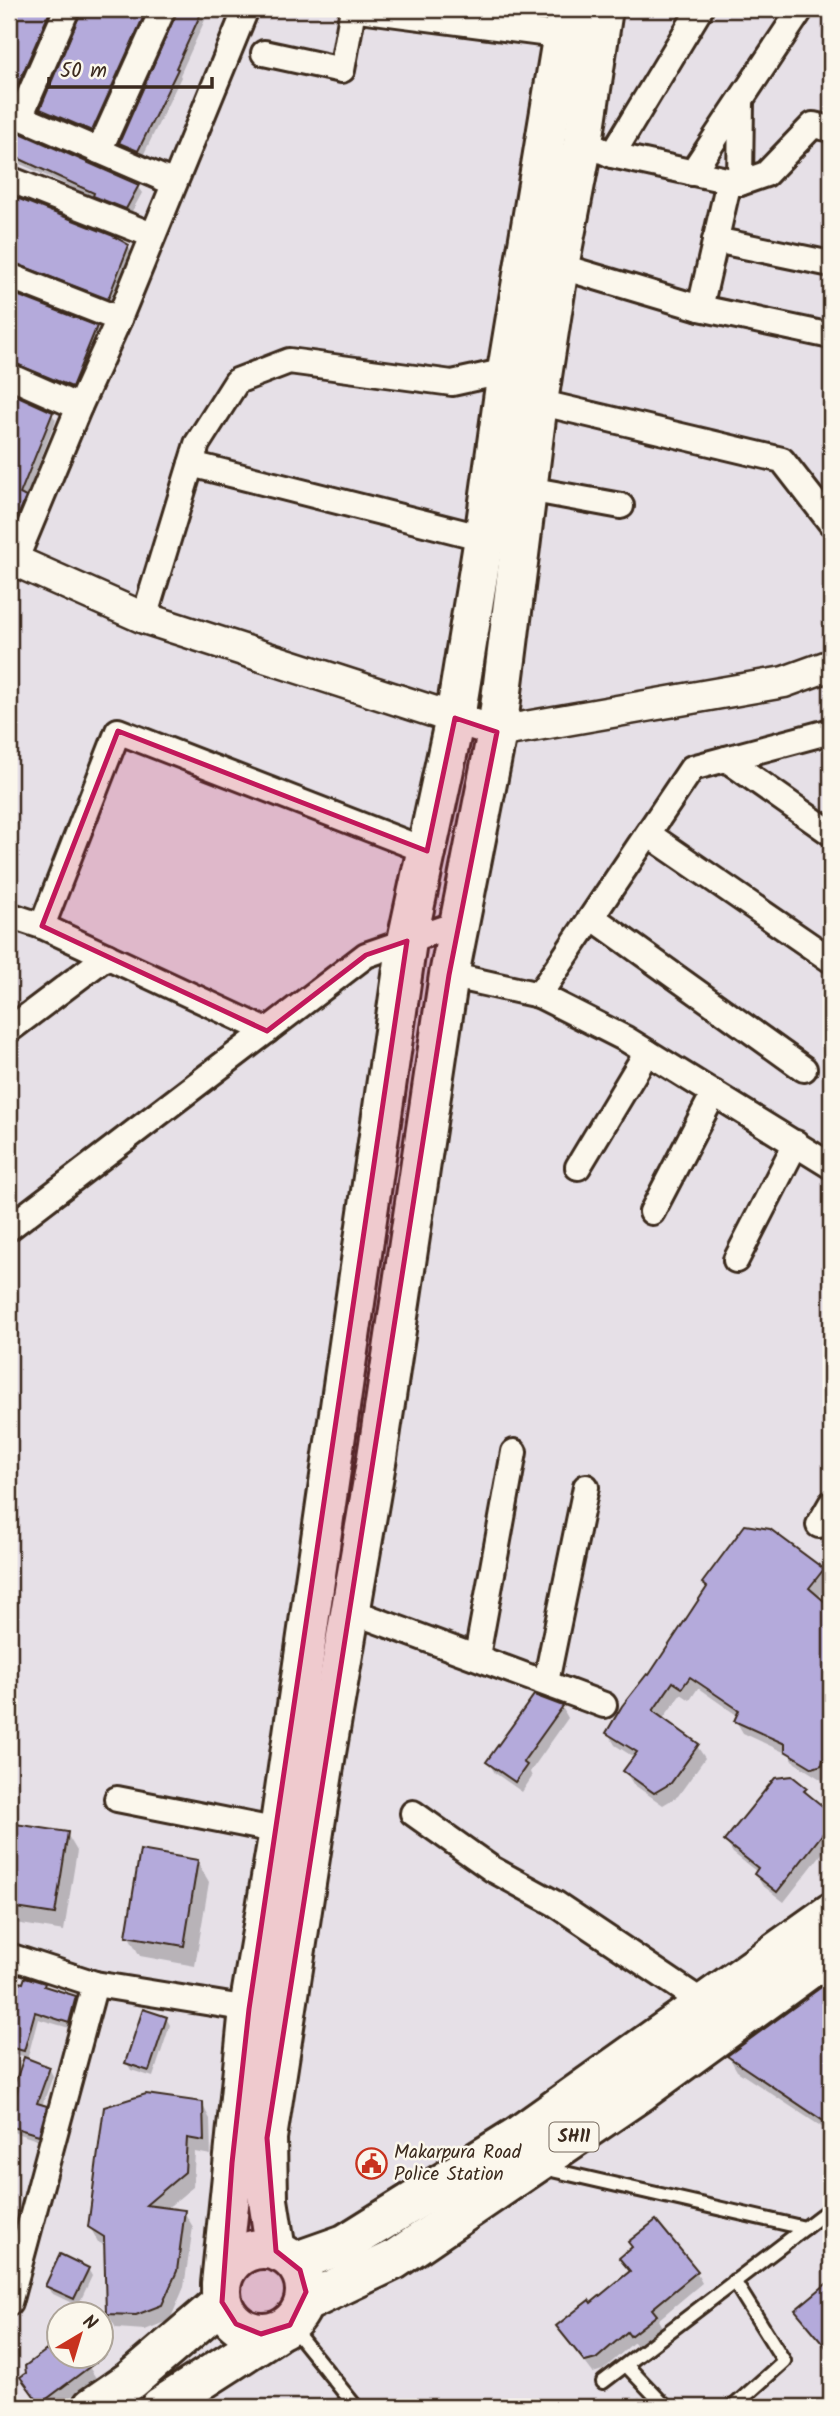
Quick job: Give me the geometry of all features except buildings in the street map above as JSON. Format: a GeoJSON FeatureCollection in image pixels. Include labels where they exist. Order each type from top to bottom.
{"type":"FeatureCollection","features":[{"type":"Feature","properties":{"kind":"main road"},"geometry":{"type":"LineString","coordinates":[[160,2407],[290,2320],[305,2281],[285,2256],[268,2200],[267,2138],[326,1753],[377,1457],[449,975],[497,732],[538,402],[559,266],[598,149],[603,9]]}},
{"type":"Feature","properties":{"kind":"main road"},"geometry":{"type":"LineString","coordinates":[[290,2320],[261,2334],[248,2331],[236,2324],[227,2314],[221,2293],[249,2009],[279,1831],[407,941],[455,718],[507,371],[566,23]]}},
{"type":"Feature","properties":{"kind":"main road"},"geometry":{"type":"LineString","coordinates":[[92,2407],[131,2380],[221,2293],[231,2264],[248,2251],[262,2249],[285,2256],[345,2244],[518,2136],[831,1913]]}},
{"type":"Feature","properties":{"kind":"main road","name":"SH11"},"geometry":{"type":"LineString","coordinates":[[290,2320],[394,2260],[722,2035],[831,1953]]}},
{"type":"Feature","properties":{"kind":"street"},"geometry":{"type":"LineString","coordinates":[[67,9],[15,114],[174,183]]}},
{"type":"Feature","properties":{"kind":"street"},"geometry":{"type":"LineString","coordinates":[[99,150],[163,9]]}},
{"type":"Feature","properties":{"kind":"street"},"geometry":{"type":"LineString","coordinates":[[246,9],[120,319],[12,560],[144,618],[497,732],[785,682],[831,666]]}},
{"type":"Feature","properties":{"kind":"street"},"geometry":{"type":"LineString","coordinates":[[264,53],[342,70],[353,9]]}},
{"type":"Feature","properties":{"kind":"street"},"geometry":{"type":"LineString","coordinates":[[359,9],[566,23]]}},
{"type":"Feature","properties":{"kind":"street"},"geometry":{"type":"LineString","coordinates":[[700,9],[598,149],[734,182],[766,174],[813,125],[831,128]]}},
{"type":"Feature","properties":{"kind":"street"},"geometry":{"type":"LineString","coordinates":[[692,173],[741,99],[793,11]]}},
{"type":"Feature","properties":{"kind":"street"},"geometry":{"type":"LineString","coordinates":[[700,308],[715,240],[734,182],[741,99]]}},
{"type":"Feature","properties":{"kind":"street"},"geometry":{"type":"LineString","coordinates":[[9,179],[152,235]]}},
{"type":"Feature","properties":{"kind":"street"},"geometry":{"type":"LineString","coordinates":[[715,240],[831,264]]}},
{"type":"Feature","properties":{"kind":"street"},"geometry":{"type":"LineString","coordinates":[[559,266],[700,308],[831,336]]}},
{"type":"Feature","properties":{"kind":"street"},"geometry":{"type":"LineString","coordinates":[[9,276],[120,319]]}},
{"type":"Feature","properties":{"kind":"street"},"geometry":{"type":"LineString","coordinates":[[144,618],[197,444],[237,381],[289,361],[452,383],[507,371]]}},
{"type":"Feature","properties":{"kind":"street"},"geometry":{"type":"LineString","coordinates":[[9,376],[79,407]]}},
{"type":"Feature","properties":{"kind":"street"},"geometry":{"type":"LineString","coordinates":[[538,402],[782,460],[831,523]]}},
{"type":"Feature","properties":{"kind":"street"},"geometry":{"type":"LineString","coordinates":[[191,464],[484,538]]}},
{"type":"Feature","properties":{"kind":"street"},"geometry":{"type":"LineString","coordinates":[[528,489],[621,506]]}},
{"type":"Feature","properties":{"kind":"street"},"geometry":{"type":"LineString","coordinates":[[42,926],[118,731],[426,851]]}},
{"type":"Feature","properties":{"kind":"street"},"geometry":{"type":"LineString","coordinates":[[539,995],[692,768],[831,731]]}},
{"type":"Feature","properties":{"kind":"street"},"geometry":{"type":"LineString","coordinates":[[726,759],[831,833]]}},
{"type":"Feature","properties":{"kind":"street"},"geometry":{"type":"LineString","coordinates":[[648,834],[831,960]]}},
{"type":"Feature","properties":{"kind":"street"},"geometry":{"type":"LineString","coordinates":[[9,915],[42,926],[267,1031]]}},
{"type":"Feature","properties":{"kind":"street"},"geometry":{"type":"LineString","coordinates":[[592,917],[804,1069]]}},
{"type":"Feature","properties":{"kind":"street"},"geometry":{"type":"LineString","coordinates":[[9,1228],[366,955],[459,923]]}},
{"type":"Feature","properties":{"kind":"street"},"geometry":{"type":"LineString","coordinates":[[9,1030],[107,956]]}},
{"type":"Feature","properties":{"kind":"street"},"geometry":{"type":"LineString","coordinates":[[449,975],[539,995],[647,1052],[831,1166]]}},
{"type":"Feature","properties":{"kind":"street"},"geometry":{"type":"LineString","coordinates":[[578,1167],[647,1052]]}},
{"type":"Feature","properties":{"kind":"street"},"geometry":{"type":"LineString","coordinates":[[652,1212],[714,1093]]}},
{"type":"Feature","properties":{"kind":"street"},"geometry":{"type":"LineString","coordinates":[[736,1260],[796,1143]]}},
{"type":"Feature","properties":{"kind":"street"},"geometry":{"type":"LineString","coordinates":[[477,1656],[514,1452]]}},
{"type":"Feature","properties":{"kind":"street"},"geometry":{"type":"LineString","coordinates":[[546,1682],[586,1488]]}},
{"type":"Feature","properties":{"kind":"street"},"geometry":{"type":"LineString","coordinates":[[351,1611],[604,1704]]}},
{"type":"Feature","properties":{"kind":"street"},"geometry":{"type":"LineString","coordinates":[[117,1799],[279,1831]]}},
{"type":"Feature","properties":{"kind":"street"},"geometry":{"type":"LineString","coordinates":[[413,1813],[492,1869],[556,1904],[705,2004]]}},
{"type":"Feature","properties":{"kind":"street"},"geometry":{"type":"LineString","coordinates":[[9,1956],[95,1984],[249,2009]]}},
{"type":"Feature","properties":{"kind":"street"},"geometry":{"type":"LineString","coordinates":[[9,2303],[95,1984]]}},
{"type":"Feature","properties":{"kind":"lane"},"geometry":{"type":"LineString","coordinates":[[532,2166],[805,2228]]}},
{"type":"Feature","properties":{"kind":"lane"},"geometry":{"type":"LineString","coordinates":[[603,2382],[831,2208]]}},
{"type":"Feature","properties":{"kind":"lane"},"geometry":{"type":"LineString","coordinates":[[733,2407],[784,2361],[734,2281]]}},
{"type":"Feature","properties":{"kind":"lane"},"geometry":{"type":"LineString","coordinates":[[290,2320],[356,2407]]}},
{"type":"Feature","properties":{"kind":"lane"},"geometry":{"type":"LineString","coordinates":[[626,2365],[666,2407]]}},
{"type":"Feature","properties":{"kind":"highlighted area"},"geometry":{"type":"Polygon","coordinates":[[[455,718],[497,732],[449,975],[267,2138],[276,2251],[300,2270],[306,2292],[290,2325],[261,2334],[236,2324],[222,2302],[232,2163],[249,2009],[407,941],[366,955],[267,1031],[42,926],[118,731],[427,851],[455,718]]]}},
{"type":"Feature","properties":{"kind":"place","name":"Makarpura Road Police Station"},"geometry":{"type":"Point","coordinates":[371,2164]}}]}
